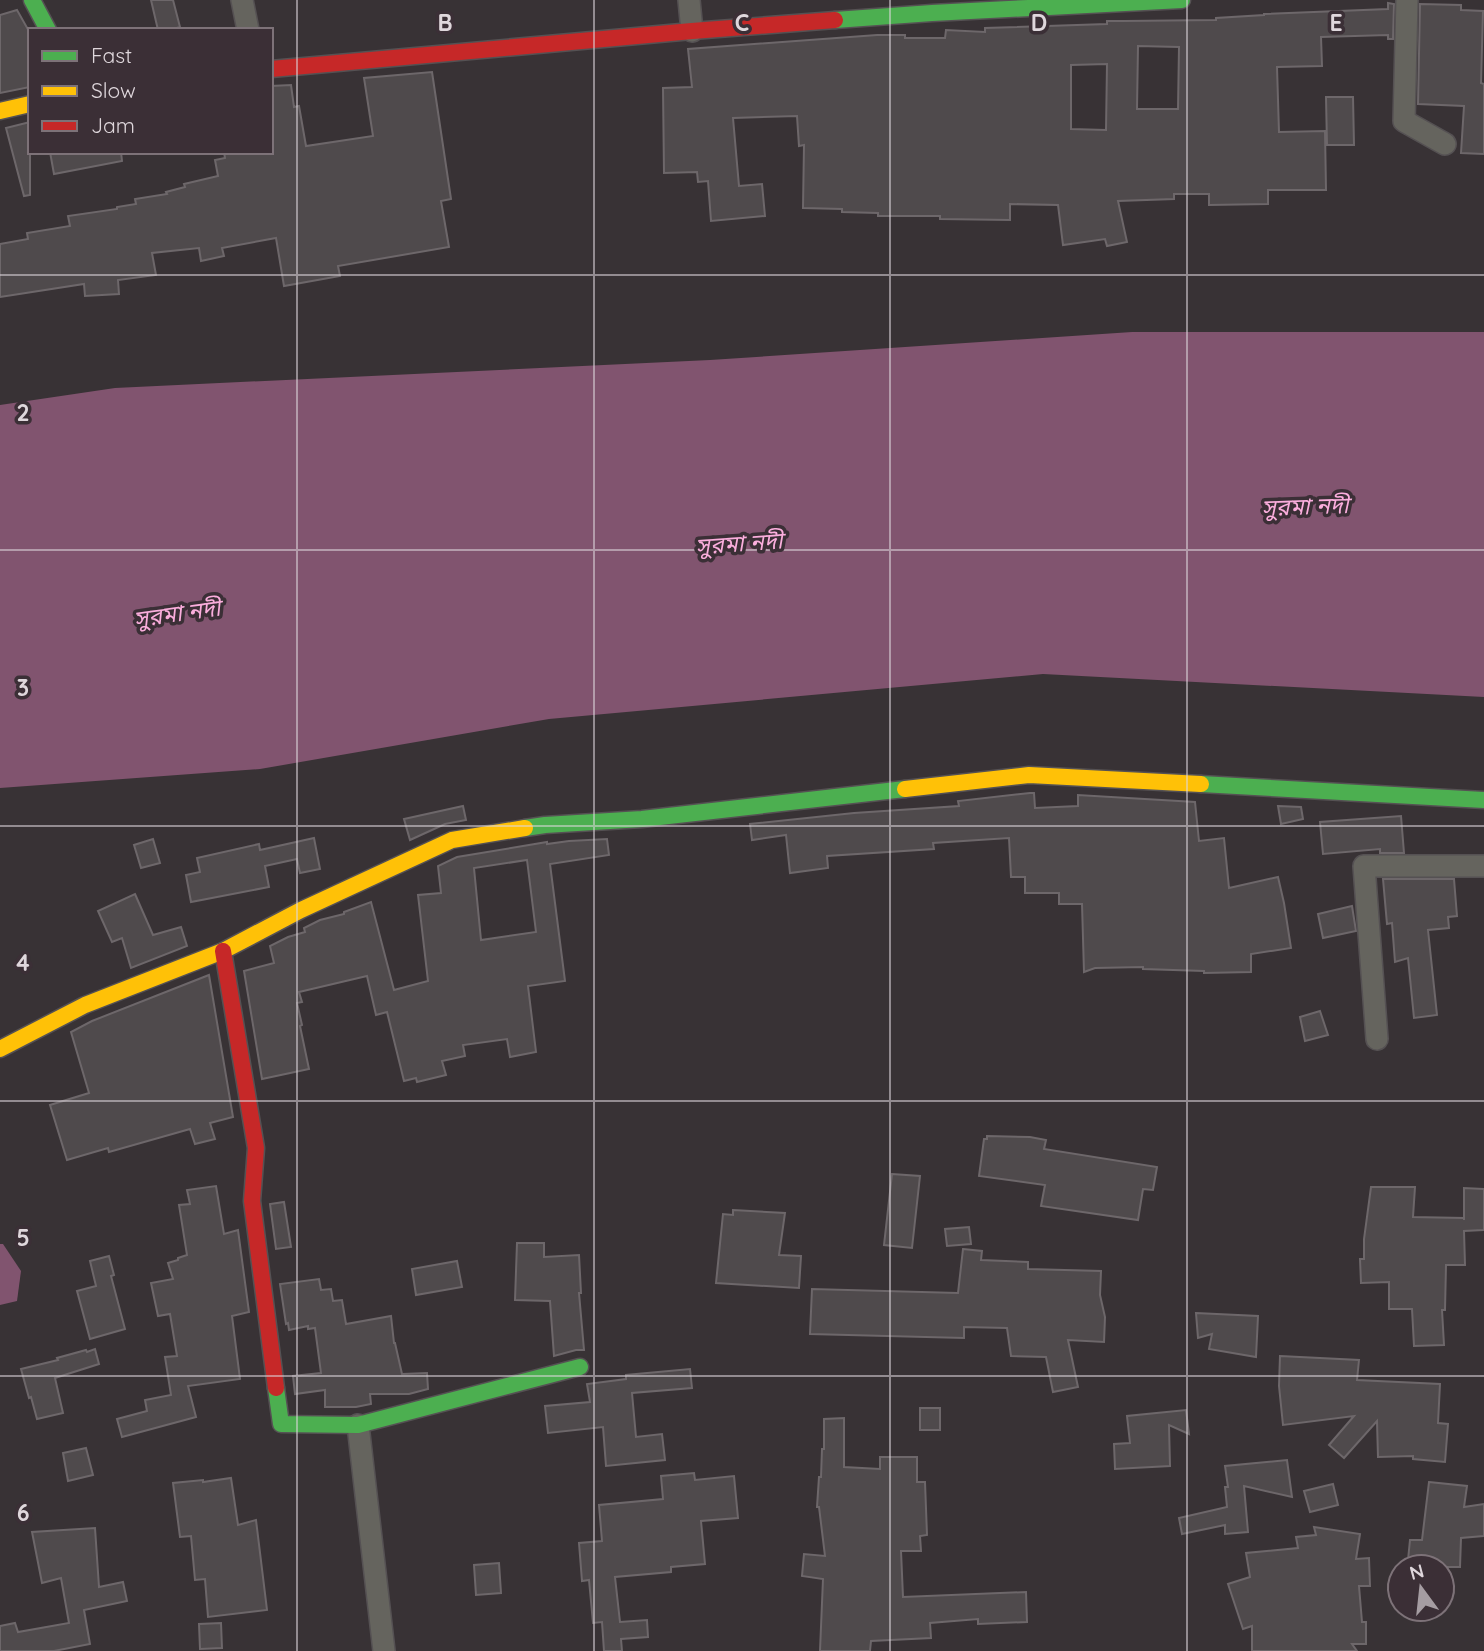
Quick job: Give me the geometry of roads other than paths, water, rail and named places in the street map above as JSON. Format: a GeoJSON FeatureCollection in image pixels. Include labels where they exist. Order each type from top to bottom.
{"type":"FeatureCollection","features":[{"type":"Feature","properties":{"kind":"street"},"geometry":{"type":"LineString","coordinates":[[32,0],[47,28]]}},
{"type":"Feature","properties":{"kind":"street"},"geometry":{"type":"LineString","coordinates":[[242,0],[248,28]]}},
{"type":"Feature","properties":{"kind":"street"},"geometry":{"type":"LineString","coordinates":[[689,0],[692,31]]}},
{"type":"Feature","properties":{"kind":"street"},"geometry":{"type":"LineString","coordinates":[[273,69],[692,31],[946,12],[1182,0]]}},
{"type":"Feature","properties":{"kind":"street"},"geometry":{"type":"LineString","coordinates":[[1407,0],[1404,121],[1445,144]]}},
{"type":"Feature","properties":{"kind":"street"},"geometry":{"type":"LineString","coordinates":[[0,111],[28,104]]}},
{"type":"Feature","properties":{"kind":"street"},"geometry":{"type":"LineString","coordinates":[[0,1049],[85,1005],[223,951],[301,910],[452,840],[545,824],[642,819],[1029,775],[1484,800]]}},
{"type":"Feature","properties":{"kind":"street"},"geometry":{"type":"LineString","coordinates":[[1377,1040],[1364,866],[1484,866]]}},
{"type":"Feature","properties":{"kind":"street"},"geometry":{"type":"LineString","coordinates":[[223,951],[256,1148],[252,1201],[281,1424],[359,1425],[580,1367]]}},
{"type":"Feature","properties":{"kind":"street"},"geometry":{"type":"LineString","coordinates":[[359,1425],[384,1651]]}},
{"type":"Feature","properties":{"kind":"water","name":"সুরমা নদী"},"geometry":{"type":"Polygon","coordinates":[[[1132,332],[1484,332],[1484,697],[1043,674],[549,719],[260,769],[0,788],[0,405],[115,388],[710,360],[1132,332]]]}},
{"type":"Feature","properties":{"kind":"water"},"geometry":{"type":"Polygon","coordinates":[[[0,1244],[3,1244],[21,1271],[17,1301],[0,1305],[0,1244]]]}}]}
